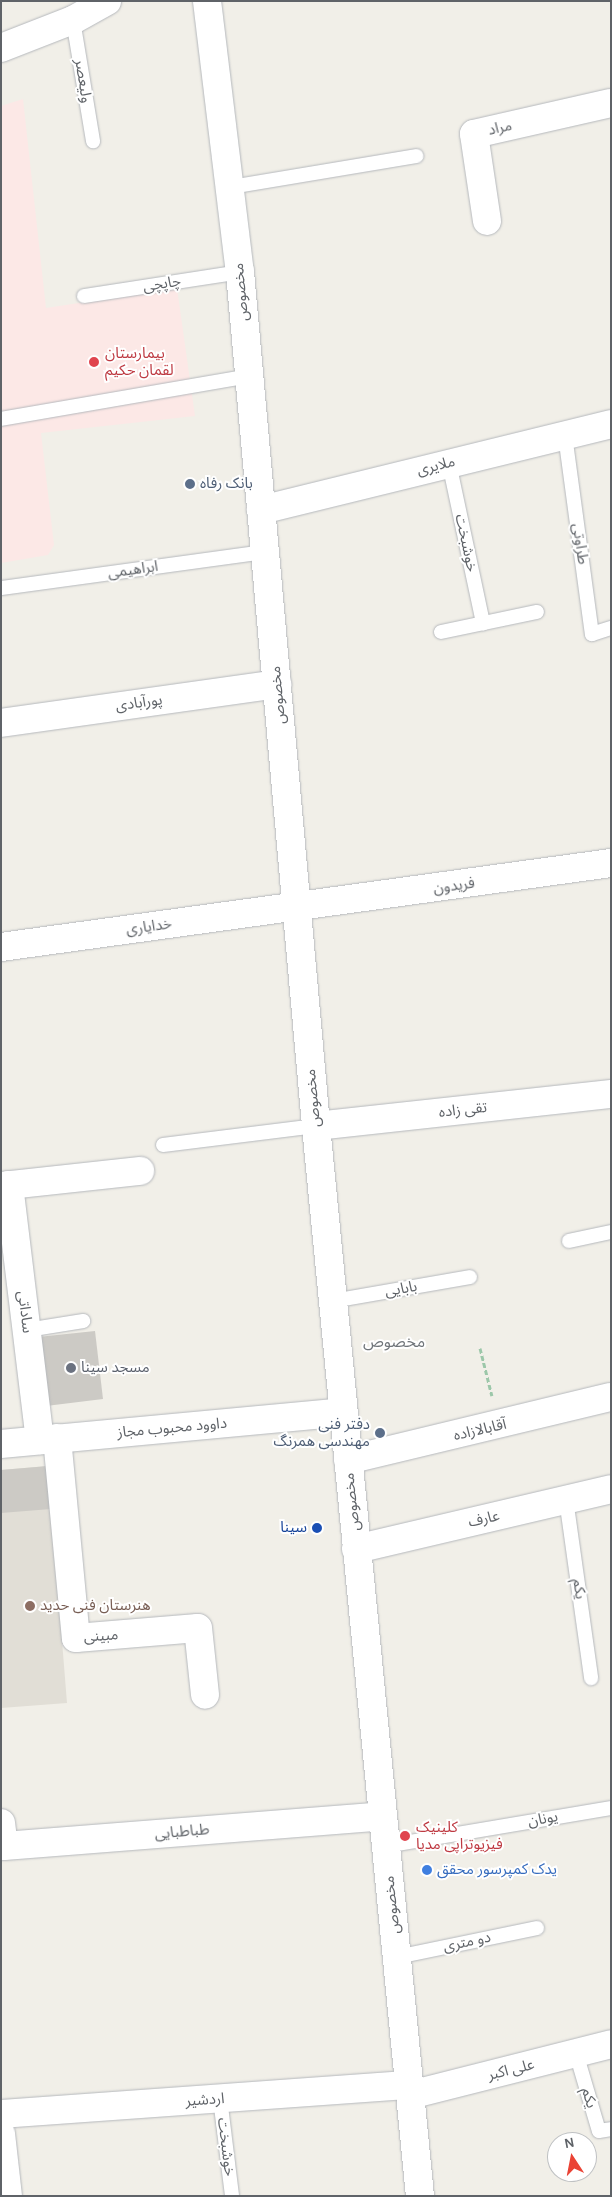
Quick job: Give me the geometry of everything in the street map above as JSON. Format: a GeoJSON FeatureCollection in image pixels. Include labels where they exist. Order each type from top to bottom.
{"type":"FeatureCollection","features":[{"type":"Feature","properties":{"kind":"street"},"geometry":{"type":"LineString","coordinates":[[1,48],[73,20],[107,1]]}},
{"type":"Feature","properties":{"kind":"street","name":"مخصوص"},"geometry":{"type":"LineString","coordinates":[[207,1],[240,272],[316,1126],[420,2196]]}},
{"type":"Feature","properties":{"kind":"street","name":"مراد"},"geometry":{"type":"LineString","coordinates":[[487,220],[474,134],[611,103]]}},
{"type":"Feature","properties":{"kind":"street","name":"ملایری"},"geometry":{"type":"LineString","coordinates":[[261,510],[611,424]]}},
{"type":"Feature","properties":{"kind":"street","name":"پورآبادی"},"geometry":{"type":"LineString","coordinates":[[1,723],[277,684]]}},
{"type":"Feature","properties":{"kind":"street","name":"فریدون"},"geometry":{"type":"LineString","coordinates":[[297,908],[611,863]]}},
{"type":"Feature","properties":{"kind":"street","name":"خدایاری"},"geometry":{"type":"LineString","coordinates":[[1,947],[297,908]]}},
{"type":"Feature","properties":{"kind":"street","name":"تقی زاده"},"geometry":{"type":"LineString","coordinates":[[316,1126],[611,1094]]}},
{"type":"Feature","properties":{"kind":"street","name":"ساداتی"},"geometry":{"type":"LineString","coordinates":[[48,1439],[27,1330],[5,1185],[140,1171]]}},
{"type":"Feature","properties":{"kind":"street","name":"آقابالازاده"},"geometry":{"type":"LineString","coordinates":[[348,1460],[499,1426],[611,1397]]}},
{"type":"Feature","properties":{"kind":"street","name":"داوود محبوب مجاز"},"geometry":{"type":"LineString","coordinates":[[1,1444],[343,1412]]}},
{"type":"Feature","properties":{"kind":"street","name":"مبینی"},"geometry":{"type":"LineString","coordinates":[[48,1439],[76,1638],[198,1628],[205,1695]]}},
{"type":"Feature","properties":{"kind":"street","name":"عارف"},"geometry":{"type":"LineString","coordinates":[[356,1548],[611,1489]]}},
{"type":"Feature","properties":{"kind":"street","name":"طباطبایی"},"geometry":{"type":"LineString","coordinates":[[1,1823],[4,1846],[383,1816]]}},
{"type":"Feature","properties":{"kind":"street","name":"علی اکبر"},"geometry":{"type":"LineString","coordinates":[[410,2090],[611,2044]]}},
{"type":"Feature","properties":{"kind":"street","name":"اردشیر"},"geometry":{"type":"LineString","coordinates":[[1,2114],[220,2098],[410,2090]]}},
{"type":"Feature","properties":{"kind":"street"},"geometry":{"type":"LineString","coordinates":[[1,2134],[8,2196]]}},
{"type":"Feature","properties":{"kind":"lane","name":"ولیعصر"},"geometry":{"type":"LineString","coordinates":[[73,20],[93,141]]}},
{"type":"Feature","properties":{"kind":"lane"},"geometry":{"type":"LineString","coordinates":[[231,187],[416,156]]}},
{"type":"Feature","properties":{"kind":"lane","name":"چاپچی"},"geometry":{"type":"LineString","coordinates":[[84,296],[240,272]]}},
{"type":"Feature","properties":{"kind":"lane"},"geometry":{"type":"LineString","coordinates":[[1,419],[249,376]]}},
{"type":"Feature","properties":{"kind":"lane","name":"طراوتی"},"geometry":{"type":"LineString","coordinates":[[565,435],[592,634],[611,628]]}},
{"type":"Feature","properties":{"kind":"lane","name":"خوشبخت"},"geometry":{"type":"LineString","coordinates":[[449,463],[483,623]]}},
{"type":"Feature","properties":{"kind":"lane","name":"ابراهیمی"},"geometry":{"type":"LineString","coordinates":[[1,588],[265,552]]}},
{"type":"Feature","properties":{"kind":"lane"},"geometry":{"type":"LineString","coordinates":[[442,632],[537,612]]}},
{"type":"Feature","properties":{"kind":"lane"},"geometry":{"type":"LineString","coordinates":[[163,1145],[316,1126]]}},
{"type":"Feature","properties":{"kind":"lane"},"geometry":{"type":"LineString","coordinates":[[569,1241],[611,1232]]}},
{"type":"Feature","properties":{"kind":"lane","name":"بابایی"},"geometry":{"type":"LineString","coordinates":[[333,1301],[470,1276]]}},
{"type":"Feature","properties":{"kind":"lane"},"geometry":{"type":"LineString","coordinates":[[27,1330],[83,1321]]}},
{"type":"Feature","properties":{"kind":"lane","name":"یکم"},"geometry":{"type":"LineString","coordinates":[[566,1499],[592,1678]]}},
{"type":"Feature","properties":{"kind":"lane","name":"یونان"},"geometry":{"type":"LineString","coordinates":[[386,1846],[611,1808]]}},
{"type":"Feature","properties":{"kind":"lane","name":"دو متری"},"geometry":{"type":"LineString","coordinates":[[397,1957],[536,1928]]}},
{"type":"Feature","properties":{"kind":"lane","name":"یکم"},"geometry":{"type":"LineString","coordinates":[[576,2053],[599,2131],[611,2129]]}},
{"type":"Feature","properties":{"kind":"lane","name":"خوشبخت"},"geometry":{"type":"LineString","coordinates":[[220,2098],[232,2196]]}},
{"type":"Feature","properties":{"kind":"path"},"geometry":{"type":"LineString","coordinates":[[480,1348],[499,1426]]}},
{"type":"Feature","properties":{"kind":"shaded area","name":"بیمارستان لقمان حکیم"},"geometry":{"type":"Polygon","coordinates":[[[23,99],[46,308],[177,288],[195,416],[41,433],[54,545],[48,555],[1,563],[1,106],[23,99]]]}},
{"type":"Feature","properties":{"kind":"shaded area","name":"هنرستان فنی حدید"},"geometry":{"type":"Polygon","coordinates":[[[48,1466],[67,1703],[1,1708],[1,1470],[48,1466]]]}},
{"type":"Feature","properties":{"kind":"building","name":"مسجد سینا"},"geometry":{"type":"Polygon","coordinates":[[[95,1331],[103,1399],[46,1406],[38,1337],[95,1331]]]}},
{"type":"Feature","properties":{"kind":"building"},"geometry":{"type":"Polygon","coordinates":[[[48,1466],[51,1509],[1,1513],[1,1470],[48,1466]]]}},
{"type":"Feature","properties":{"kind":"place","name":"بیمارستان لقمان حکیم"},"geometry":{"type":"Point","coordinates":[94,362]}},
{"type":"Feature","properties":{"kind":"place","name":"بانک رفاه"},"geometry":{"type":"Point","coordinates":[190,484]}},
{"type":"Feature","properties":{"kind":"place","name":"مسجد سینا"},"geometry":{"type":"Point","coordinates":[71,1368]}},
{"type":"Feature","properties":{"kind":"place","name":"دفتر فنی مهندسی همرنگ"},"geometry":{"type":"Point","coordinates":[380,1433]}},
{"type":"Feature","properties":{"kind":"place","name":"سینا"},"geometry":{"type":"Point","coordinates":[317,1528]}},
{"type":"Feature","properties":{"kind":"place","name":"هنرستان فنی حدید"},"geometry":{"type":"Point","coordinates":[30,1606]}},
{"type":"Feature","properties":{"kind":"place","name":"کلینیک فیزیوتراپی مدیا"},"geometry":{"type":"Point","coordinates":[405,1836]}},
{"type":"Feature","properties":{"kind":"place","name":"یدک کمپرسور محقق"},"geometry":{"type":"Point","coordinates":[427,1870]}},
{"type":"Feature","properties":{"kind":"district","name":"مخصوص"},"geometry":{"type":"Point","coordinates":[394,1342]}}]}
